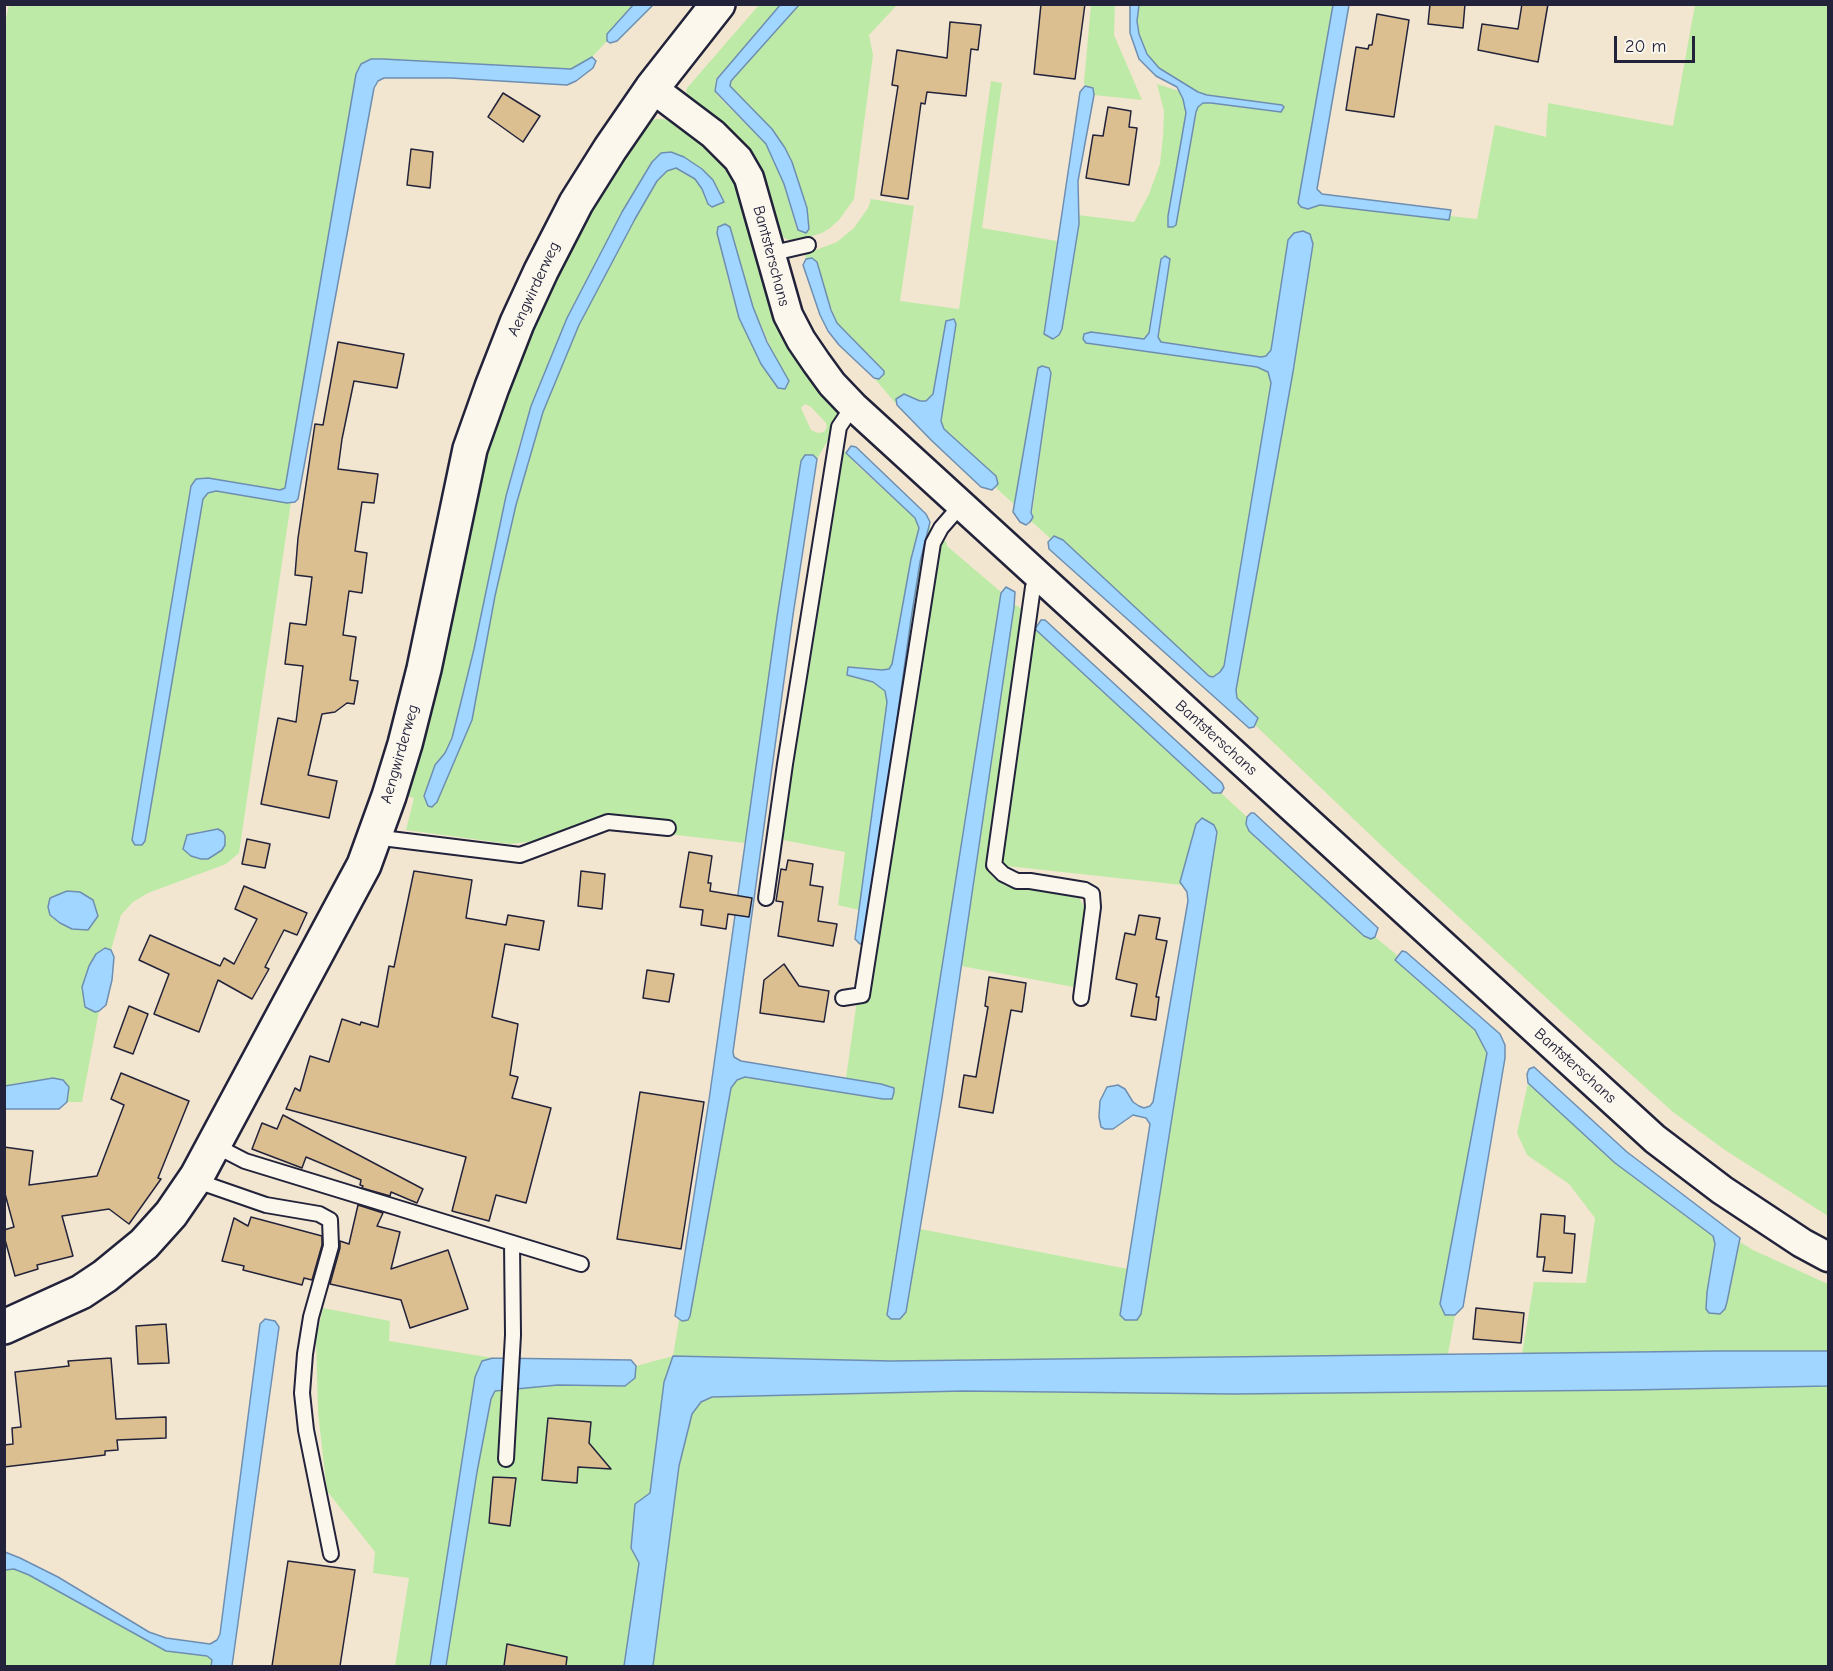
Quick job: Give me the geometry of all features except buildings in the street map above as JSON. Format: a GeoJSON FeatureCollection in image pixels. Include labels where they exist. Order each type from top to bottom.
{"type":"FeatureCollection","features":[{"type":"Feature","properties":{"kind":"street","name":"Aengwirderweg"},"geometry":{"type":"LineString","coordinates":[[4,1327],[81,1292],[105,1276],[144,1244],[171,1214],[194,1180],[214,1144],[364,865],[405,744],[424,669],[470,449],[495,376],[541,271],[576,203],[623,127],[717,4]]}},
{"type":"Feature","properties":{"kind":"street","name":"Bantsterschans"},"geometry":{"type":"LineString","coordinates":[[652,88],[712,134],[738,159],[749,177],[788,315],[801,340],[832,384],[853,406],[1655,1139],[1722,1190],[1802,1243],[1828,1257]]}},
{"type":"Feature","properties":{"kind":"lane"},"geometry":{"type":"LineString","coordinates":[[769,254],[808,245]]}},
{"type":"Feature","properties":{"kind":"lane"},"geometry":{"type":"LineString","coordinates":[[766,898],[839,427],[853,406]]}},
{"type":"Feature","properties":{"kind":"lane"},"geometry":{"type":"LineString","coordinates":[[843,998],[862,995],[933,543],[941,528],[961,505]]}},
{"type":"Feature","properties":{"kind":"lane"},"geometry":{"type":"LineString","coordinates":[[1043,579],[1033,587],[994,865],[1003,874],[1017,881],[1085,890],[1092,894],[1094,907],[1081,998]]}},
{"type":"Feature","properties":{"kind":"lane"},"geometry":{"type":"LineString","coordinates":[[375,833],[390,840],[520,855],[608,822],[668,828]]}},
{"type":"Feature","properties":{"kind":"lane"},"geometry":{"type":"LineString","coordinates":[[214,1144],[245,1161],[581,1264]]}},
{"type":"Feature","properties":{"kind":"lane"},"geometry":{"type":"LineString","coordinates":[[194,1180],[266,1205],[319,1214],[330,1220],[331,1246],[311,1317],[304,1354],[302,1394],[306,1430],[331,1554]]}},
{"type":"Feature","properties":{"kind":"lane"},"geometry":{"type":"LineString","coordinates":[[506,1459],[513,1335],[512,1243]]}},
{"type":"Feature","properties":{"kind":"green space"},"geometry":{"type":"Polygon","coordinates":[[[9,5],[634,5],[607,34],[607,41],[592,57],[571,69],[383,59],[356,75],[285,488],[280,490],[191,486],[132,840],[135,845],[203,499],[208,493],[216,491],[291,502],[239,853],[226,864],[148,893],[133,902],[121,915],[111,950],[105,948],[95,1012],[99,1011],[82,1102],[67,1102],[69,1094],[52,1078],[5,1086],[4,28],[9,5]],[[218,829],[196,832],[183,849],[191,856],[201,859],[222,850],[225,845],[218,829]]]}},
{"type":"Feature","properties":{"kind":"green space"},"geometry":{"type":"Polygon","coordinates":[[[759,5],[781,5],[717,79],[715,86],[718,96],[766,144],[784,184],[797,230],[807,208],[792,162],[730,86],[731,81],[799,5],[897,5],[869,35],[873,55],[854,199],[839,220],[830,228],[822,233],[792,242],[779,235],[686,92],[687,88],[759,5]]]}},
{"type":"Feature","properties":{"kind":"green space"},"geometry":{"type":"Polygon","coordinates":[[[1091,5],[1115,5],[1114,35],[1142,100],[1094,95],[1093,88],[1085,86],[1091,5]]]}},
{"type":"Feature","properties":{"kind":"green space"},"geometry":{"type":"Polygon","coordinates":[[[1139,5],[1333,5],[1298,203],[1315,207],[1320,205],[1450,219],[1450,216],[1477,219],[1495,125],[1546,137],[1548,103],[1673,126],[1695,5],[1828,5],[1828,1216],[1725,1150],[1673,1112],[1385,849],[1255,725],[1258,718],[1237,698],[1236,690],[1293,372],[1313,244],[1310,234],[1271,350],[1266,356],[1161,342],[1158,337],[1170,259],[1163,256],[1149,333],[1144,339],[1091,332],[1257,367],[1268,372],[1271,383],[1224,666],[1213,677],[1209,676],[1054,536],[1051,539],[1031,521],[1051,374],[1049,369],[1038,369],[1015,505],[995,487],[998,483],[996,476],[944,429],[941,421],[956,324],[954,319],[946,321],[933,394],[926,401],[897,399],[897,405],[874,378],[879,379],[884,371],[837,323],[812,258],[806,259],[805,254],[837,242],[854,228],[868,208],[871,199],[914,206],[900,301],[959,309],[991,81],[1002,83],[982,228],[1057,241],[1044,334],[1053,339],[1062,329],[1079,224],[1078,215],[1134,222],[1149,194],[1160,164],[1163,136],[1164,111],[1157,84],[1179,91],[1186,113],[1168,227],[1173,227],[1198,107],[1203,103],[1211,103],[1284,110],[1282,105],[1198,92],[1158,68],[1147,54],[1139,34],[1137,21],[1139,5]]]}},
{"type":"Feature","properties":{"kind":"green space"},"geometry":{"type":"Polygon","coordinates":[[[656,119],[664,119],[676,124],[699,139],[731,168],[838,403],[838,416],[832,433],[817,459],[813,455],[777,617],[745,843],[583,824],[536,841],[510,844],[406,830],[414,798],[407,796],[472,502],[506,381],[578,225],[643,124],[656,119]],[[672,152],[661,153],[652,162],[622,212],[567,318],[520,442],[452,738],[445,753],[435,765],[424,796],[429,806],[448,775],[472,720],[495,596],[516,505],[543,412],[579,325],[635,219],[657,181],[667,171],[676,168],[695,179],[708,204],[724,202],[713,180],[672,152]],[[730,227],[717,233],[732,295],[749,339],[770,378],[774,355],[753,307],[730,227]],[[805,404],[801,408],[811,430],[818,433],[824,432],[827,427],[826,423],[811,407],[805,404]]]}},
{"type":"Feature","properties":{"kind":"green space"},"geometry":{"type":"Polygon","coordinates":[[[844,450],[857,465],[915,518],[919,528],[911,559],[892,664],[889,669],[882,670],[849,667],[847,675],[873,682],[885,691],[887,702],[859,910],[838,905],[845,852],[783,840],[801,681],[837,455],[844,450]]]}},
{"type":"Feature","properties":{"kind":"green space"},"geometry":{"type":"Polygon","coordinates":[[[929,526],[947,543],[947,546],[1001,592],[888,1315],[906,1312],[920,1229],[1128,1269],[1120,1315],[1125,1320],[1137,1320],[1141,1314],[1217,832],[1183,872],[1180,882],[1182,885],[1007,866],[1001,861],[1031,619],[1037,624],[1036,629],[1218,794],[1221,793],[1247,817],[1246,824],[1249,831],[1364,936],[1371,939],[1375,937],[1397,955],[1395,960],[1475,1030],[1483,1044],[1487,1053],[1445,1315],[1455,1315],[1448,1354],[891,1361],[674,1356],[664,1382],[650,1493],[631,1548],[639,1562],[624,1666],[446,1666],[477,1472],[491,1399],[495,1391],[634,1378],[636,1366],[673,1356],[679,1320],[687,1320],[690,1316],[731,1088],[737,1080],[744,1077],[883,1099],[881,1084],[846,1078],[911,619],[920,562],[929,526]]]}},
{"type":"Feature","properties":{"kind":"green space"},"geometry":{"type":"Polygon","coordinates":[[[1014,604],[1022,609],[988,858],[989,866],[993,877],[1006,886],[1079,898],[1085,908],[1074,987],[961,966],[1014,604]]]}},
{"type":"Feature","properties":{"kind":"green space"},"geometry":{"type":"Polygon","coordinates":[[[1528,1083],[1615,1163],[1713,1236],[1715,1244],[1707,1293],[1727,1302],[1740,1242],[1828,1284],[1828,1351],[1522,1354],[1534,1282],[1586,1283],[1595,1218],[1569,1184],[1527,1155],[1517,1133],[1528,1083]]]}},
{"type":"Feature","properties":{"kind":"green space"},"geometry":{"type":"Polygon","coordinates":[[[323,1308],[390,1321],[389,1341],[493,1358],[482,1361],[475,1377],[430,1666],[395,1666],[409,1578],[373,1573],[375,1552],[327,1491],[318,1412],[316,1338],[323,1308]]]}},
{"type":"Feature","properties":{"kind":"green space"},"geometry":{"type":"Polygon","coordinates":[[[1828,1386],[1828,1666],[653,1666],[679,1466],[692,1414],[701,1402],[712,1397],[963,1391],[1233,1394],[1828,1386]]]}},
{"type":"Feature","properties":{"kind":"green space"},"geometry":{"type":"Polygon","coordinates":[[[14,1569],[29,1575],[166,1651],[207,1656],[212,1659],[211,1666],[5,1666],[5,1570],[14,1569]]]}},
{"type":"Feature","properties":{"kind":"water"},"geometry":{"type":"Polygon","coordinates":[[[634,4],[653,5],[617,41],[610,43],[607,41],[607,34],[634,4]]]}},
{"type":"Feature","properties":{"kind":"water"},"geometry":{"type":"Polygon","coordinates":[[[781,4],[799,5],[731,81],[730,86],[772,129],[785,148],[807,208],[809,229],[806,233],[798,230],[784,184],[766,144],[715,91],[717,79],[781,4]]]}},
{"type":"Feature","properties":{"kind":"water"},"geometry":{"type":"Polygon","coordinates":[[[1130,5],[1139,5],[1137,21],[1139,34],[1147,54],[1159,68],[1207,95],[1284,107],[1281,112],[1211,103],[1203,103],[1198,107],[1176,225],[1173,227],[1168,227],[1168,216],[1186,113],[1177,87],[1156,76],[1139,59],[1130,33],[1130,5]]]}},
{"type":"Feature","properties":{"kind":"water"},"geometry":{"type":"Polygon","coordinates":[[[1333,5],[1349,5],[1317,189],[1322,194],[1451,210],[1449,220],[1320,205],[1308,209],[1301,207],[1298,203],[1333,5]]]}},
{"type":"Feature","properties":{"kind":"water"},"geometry":{"type":"Polygon","coordinates":[[[592,57],[596,61],[593,68],[567,85],[451,78],[384,78],[378,81],[374,88],[298,499],[287,503],[216,491],[208,493],[203,499],[145,841],[142,845],[135,845],[132,840],[191,486],[196,479],[208,478],[280,490],[285,488],[356,74],[361,64],[371,59],[383,59],[571,69],[592,57]]]}},
{"type":"Feature","properties":{"kind":"water"},"geometry":{"type":"Polygon","coordinates":[[[1085,86],[1093,88],[1094,95],[1078,181],[1079,224],[1062,329],[1053,339],[1044,334],[1080,92],[1085,86]]]}},
{"type":"Feature","properties":{"kind":"water"},"geometry":{"type":"Polygon","coordinates":[[[671,152],[684,157],[702,169],[713,180],[724,202],[712,207],[708,204],[695,179],[676,168],[667,171],[657,181],[635,219],[579,325],[543,412],[516,505],[495,596],[472,720],[437,802],[432,807],[428,806],[424,796],[435,765],[445,753],[452,738],[474,649],[506,496],[531,406],[567,318],[622,212],[652,162],[661,153],[671,152]]]}},
{"type":"Feature","properties":{"kind":"water"},"geometry":{"type":"Polygon","coordinates":[[[725,224],[730,227],[753,307],[767,342],[789,381],[785,389],[778,388],[761,364],[739,318],[717,233],[718,227],[725,224]]]}},
{"type":"Feature","properties":{"kind":"water"},"geometry":{"type":"Polygon","coordinates":[[[1303,231],[1310,234],[1313,244],[1293,372],[1236,690],[1237,698],[1258,718],[1254,727],[1249,728],[1049,549],[1048,542],[1054,536],[1063,540],[1209,676],[1213,677],[1220,672],[1224,666],[1271,383],[1268,372],[1257,367],[1086,343],[1083,339],[1084,334],[1091,332],[1144,339],[1149,333],[1161,259],[1165,256],[1170,259],[1158,337],[1161,342],[1266,356],[1271,350],[1288,240],[1294,233],[1303,231]]]}},
{"type":"Feature","properties":{"kind":"water"},"geometry":{"type":"Polygon","coordinates":[[[812,258],[817,262],[837,323],[884,371],[879,379],[874,378],[839,345],[828,331],[820,315],[803,265],[806,259],[812,258]]]}},
{"type":"Feature","properties":{"kind":"water"},"geometry":{"type":"Polygon","coordinates":[[[954,319],[956,324],[941,421],[944,429],[996,476],[998,484],[992,490],[981,487],[897,405],[896,399],[904,394],[920,401],[926,401],[933,394],[946,321],[954,319]]]}},
{"type":"Feature","properties":{"kind":"water"},"geometry":{"type":"Polygon","coordinates":[[[1042,366],[1049,368],[1051,373],[1031,513],[1033,517],[1026,525],[1020,522],[1013,512],[1038,368],[1042,366]]]}},
{"type":"Feature","properties":{"kind":"water"},"geometry":{"type":"Polygon","coordinates":[[[851,446],[856,447],[926,514],[930,522],[920,562],[911,619],[866,941],[860,944],[855,939],[887,702],[885,691],[873,682],[847,675],[848,667],[882,670],[889,669],[892,664],[911,559],[919,528],[915,518],[846,453],[851,446]]]}},
{"type":"Feature","properties":{"kind":"water"},"geometry":{"type":"Polygon","coordinates":[[[805,455],[813,455],[817,459],[793,615],[733,1052],[734,1057],[741,1061],[881,1084],[894,1088],[894,1092],[892,1099],[883,1099],[745,1077],[737,1080],[731,1088],[690,1316],[688,1320],[682,1321],[675,1316],[709,1100],[777,617],[801,461],[805,455]]]}},
{"type":"Feature","properties":{"kind":"water"},"geometry":{"type":"Polygon","coordinates":[[[1006,587],[1015,592],[1014,607],[942,1098],[906,1312],[900,1319],[891,1319],[887,1315],[1001,593],[1006,587]]]}},
{"type":"Feature","properties":{"kind":"water"},"geometry":{"type":"Polygon","coordinates":[[[1041,620],[1045,620],[1222,783],[1224,788],[1221,793],[1213,793],[1035,629],[1041,620]]]}},
{"type":"Feature","properties":{"kind":"water"},"geometry":{"type":"Polygon","coordinates":[[[1254,813],[1378,928],[1375,937],[1371,939],[1364,936],[1249,831],[1246,824],[1247,817],[1254,813]]]}},
{"type":"Feature","properties":{"kind":"water"},"geometry":{"type":"Polygon","coordinates":[[[1202,818],[1214,825],[1217,832],[1141,1314],[1137,1320],[1125,1320],[1120,1315],[1150,1124],[1146,1118],[1133,1115],[1113,1129],[1105,1129],[1101,1127],[1099,1117],[1100,1101],[1107,1087],[1118,1085],[1125,1089],[1133,1102],[1139,1106],[1144,1108],[1153,1102],[1188,901],[1187,892],[1180,882],[1196,824],[1202,818]]]}},
{"type":"Feature","properties":{"kind":"water"},"geometry":{"type":"Polygon","coordinates":[[[218,829],[225,836],[225,845],[222,850],[208,859],[191,856],[183,849],[187,835],[218,829]]]}},
{"type":"Feature","properties":{"kind":"water"},"geometry":{"type":"Polygon","coordinates":[[[67,891],[80,892],[93,900],[98,916],[88,930],[72,929],[50,915],[48,907],[50,898],[67,891]]]}},
{"type":"Feature","properties":{"kind":"water"},"geometry":{"type":"Polygon","coordinates":[[[105,948],[111,950],[114,957],[112,980],[106,1005],[95,1012],[85,1007],[82,987],[96,954],[105,948]]]}},
{"type":"Feature","properties":{"kind":"water"},"geometry":{"type":"Polygon","coordinates":[[[1402,951],[1406,952],[1500,1034],[1505,1045],[1505,1058],[1463,1307],[1455,1315],[1445,1315],[1440,1304],[1487,1053],[1475,1030],[1395,960],[1402,951]]]}},
{"type":"Feature","properties":{"kind":"water"},"geometry":{"type":"Polygon","coordinates":[[[1534,1067],[1627,1152],[1740,1238],[1727,1302],[1720,1314],[1709,1313],[1706,1309],[1715,1244],[1713,1236],[1615,1163],[1528,1083],[1527,1074],[1529,1069],[1534,1067]]]}},
{"type":"Feature","properties":{"kind":"water"},"geometry":{"type":"Polygon","coordinates":[[[53,1078],[63,1080],[69,1087],[67,1102],[59,1109],[5,1109],[5,1086],[53,1078]]]}},
{"type":"Feature","properties":{"kind":"water"},"geometry":{"type":"Polygon","coordinates":[[[265,1319],[275,1321],[279,1327],[232,1666],[211,1666],[212,1660],[207,1656],[166,1651],[29,1575],[14,1569],[5,1570],[5,1552],[58,1577],[149,1632],[166,1638],[210,1644],[217,1640],[220,1634],[260,1324],[265,1319]]]}},
{"type":"Feature","properties":{"kind":"water"},"geometry":{"type":"Polygon","coordinates":[[[1828,1351],[1828,1386],[1233,1394],[963,1391],[712,1397],[701,1402],[692,1414],[679,1466],[653,1666],[624,1666],[639,1563],[631,1548],[635,1504],[650,1493],[664,1382],[673,1356],[891,1361],[1828,1351]]]}},
{"type":"Feature","properties":{"kind":"water"},"geometry":{"type":"Polygon","coordinates":[[[493,1358],[631,1360],[636,1366],[635,1378],[625,1386],[558,1385],[495,1391],[491,1399],[477,1472],[446,1666],[430,1666],[475,1377],[482,1361],[493,1358]]]}}]}
